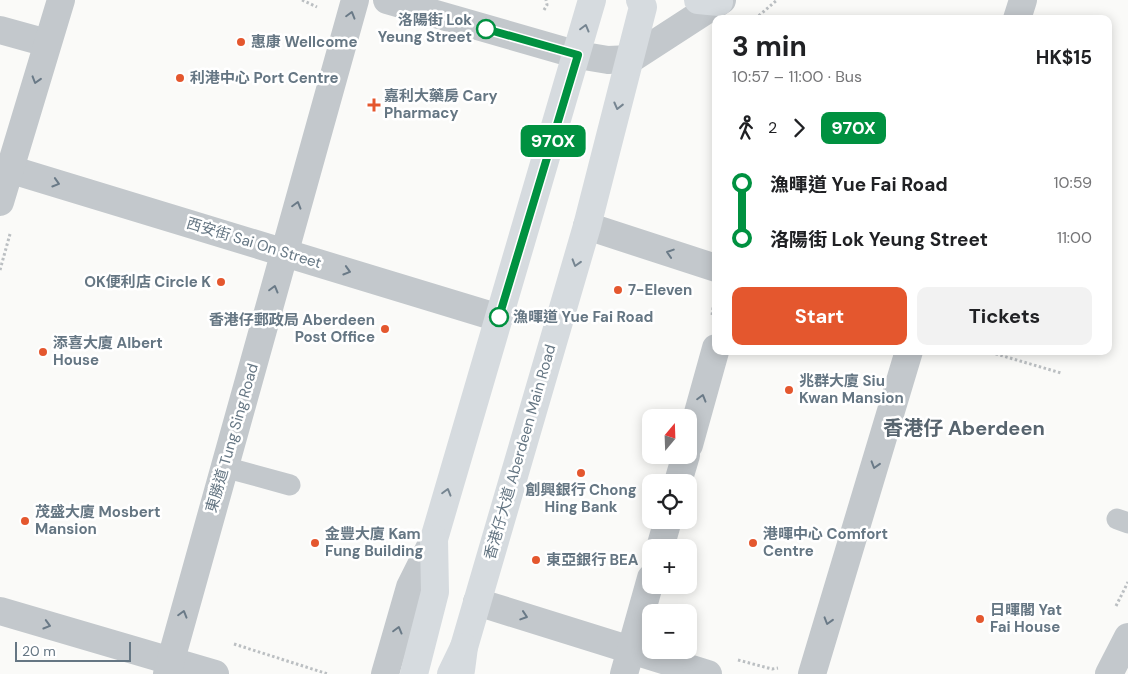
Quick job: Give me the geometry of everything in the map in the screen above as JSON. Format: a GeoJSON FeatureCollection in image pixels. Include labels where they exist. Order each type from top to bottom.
{"type":"FeatureCollection","features":[{"type":"Feature","properties":{"kind":"main road"},"geometry":{"type":"LineString","coordinates":[[414,674],[435,592],[434,539],[498,318],[578,55],[592,0]]}},
{"type":"Feature","properties":{"kind":"main road","name":"香港仔大道 Aberdeen Main Road"},"geometry":{"type":"LineString","coordinates":[[461,674],[464,647],[587,226],[631,59],[643,6],[640,0]]}},
{"type":"Feature","properties":{"kind":"main road"},"geometry":{"type":"LineString","coordinates":[[451,674],[464,647]]}},
{"type":"Feature","properties":{"kind":"street"},"geometry":{"type":"LineString","coordinates":[[6,213],[10,169],[61,0]]}},
{"type":"Feature","properties":{"kind":"street","name":"東勝道 Tung Sing Road"},"geometry":{"type":"LineString","coordinates":[[168,668],[355,0]]}},
{"type":"Feature","properties":{"kind":"street"},"geometry":{"type":"LineString","coordinates":[[387,0],[578,55],[608,60],[631,59],[713,1]]}},
{"type":"Feature","properties":{"kind":"street"},"geometry":{"type":"LineString","coordinates":[[1018,15],[1023,0]]}},
{"type":"Feature","properties":{"kind":"street"},"geometry":{"type":"LineString","coordinates":[[0,30],[47,43]]}},
{"type":"Feature","properties":{"kind":"street","name":"西安街 Sai On Street"},"geometry":{"type":"LineString","coordinates":[[10,169],[498,318]]}},
{"type":"Feature","properties":{"kind":"street"},"geometry":{"type":"LineString","coordinates":[[587,226],[712,267]]}},
{"type":"Feature","properties":{"kind":"street"},"geometry":{"type":"LineString","coordinates":[[698,413],[714,355]]}},
{"type":"Feature","properties":{"kind":"street"},"geometry":{"type":"LineString","coordinates":[[812,674],[908,355]]}},
{"type":"Feature","properties":{"kind":"street"},"geometry":{"type":"LineString","coordinates":[[386,674],[410,587],[434,539]]}},
{"type":"Feature","properties":{"kind":"street"},"geometry":{"type":"LineString","coordinates":[[627,662],[646,594]]}},
{"type":"Feature","properties":{"kind":"street"},"geometry":{"type":"LineString","coordinates":[[477,602],[627,662],[708,674]]}},
{"type":"Feature","properties":{"kind":"street"},"geometry":{"type":"LineString","coordinates":[[0,611],[168,668],[215,674]]}},
{"type":"Feature","properties":{"kind":"street"},"geometry":{"type":"LineString","coordinates":[[1109,674],[1128,637]]}},
{"type":"Feature","properties":{"kind":"lane"},"geometry":{"type":"LineString","coordinates":[[224,467],[290,485]]}},
{"type":"Feature","properties":{"kind":"path"},"geometry":{"type":"LineString","coordinates":[[760,15],[777,0]]}},
{"type":"Feature","properties":{"kind":"path"},"geometry":{"type":"LineString","coordinates":[[0,270],[6,213]]}},
{"type":"Feature","properties":{"kind":"path"},"geometry":{"type":"LineString","coordinates":[[1000,355],[1061,373]]}},
{"type":"Feature","properties":{"kind":"bus line","name":"970X"},"geometry":{"type":"LineString","coordinates":[[486,29],[578,55],[499,317]]}},
{"type":"Feature","properties":{"kind":"place","name":"洛陽街 Lok Yeung Street"},"geometry":{"type":"Point","coordinates":[486,29]}},
{"type":"Feature","properties":{"kind":"place","name":"惠康 Wellcome"},"geometry":{"type":"Point","coordinates":[241,42]}},
{"type":"Feature","properties":{"kind":"place","name":"利港中心 Port Centre"},"geometry":{"type":"Point","coordinates":[180,78]}},
{"type":"Feature","properties":{"kind":"place","name":"嘉利大藥房 Cary Pharmacy"},"geometry":{"type":"Point","coordinates":[374,105]}},
{"type":"Feature","properties":{"kind":"place","name":"OK便利店 Circle K"},"geometry":{"type":"Point","coordinates":[221,282]}},
{"type":"Feature","properties":{"kind":"place","name":"7-Eleven"},"geometry":{"type":"Point","coordinates":[618,290]}},
{"type":"Feature","properties":{"kind":"place","name":"漁暉道 Yue Fai Road"},"geometry":{"type":"Point","coordinates":[499,317]}},
{"type":"Feature","properties":{"kind":"place","name":"香港仔郵政局 Aberdeen Post Office"},"geometry":{"type":"Point","coordinates":[385,329]}},
{"type":"Feature","properties":{"kind":"place","name":"添喜大廈 Albert House"},"geometry":{"type":"Point","coordinates":[43,352]}},
{"type":"Feature","properties":{"kind":"place","name":"兆群大廈 Siu Kwan Mansion"},"geometry":{"type":"Point","coordinates":[789,390]}},
{"type":"Feature","properties":{"kind":"place","name":"創興銀行 Chong Hing Bank"},"geometry":{"type":"Point","coordinates":[581,473]}},
{"type":"Feature","properties":{"kind":"place","name":"茂盛大廈 Mosbert Mansion"},"geometry":{"type":"Point","coordinates":[25,521]}},
{"type":"Feature","properties":{"kind":"place","name":"金豐大廈 Kam Fung Building"},"geometry":{"type":"Point","coordinates":[315,543]}},
{"type":"Feature","properties":{"kind":"place","name":"港暉中心 Comfort Centre"},"geometry":{"type":"Point","coordinates":[753,543]}},
{"type":"Feature","properties":{"kind":"place","name":"東亞銀行 BEA"},"geometry":{"type":"Point","coordinates":[536,560]}},
{"type":"Feature","properties":{"kind":"place","name":"日暉閣 Yat Fai House"},"geometry":{"type":"Point","coordinates":[980,619]}},
{"type":"Feature","properties":{"kind":"district","name":"香港仔 Aberdeen"},"geometry":{"type":"Point","coordinates":[964,428]}}]}
